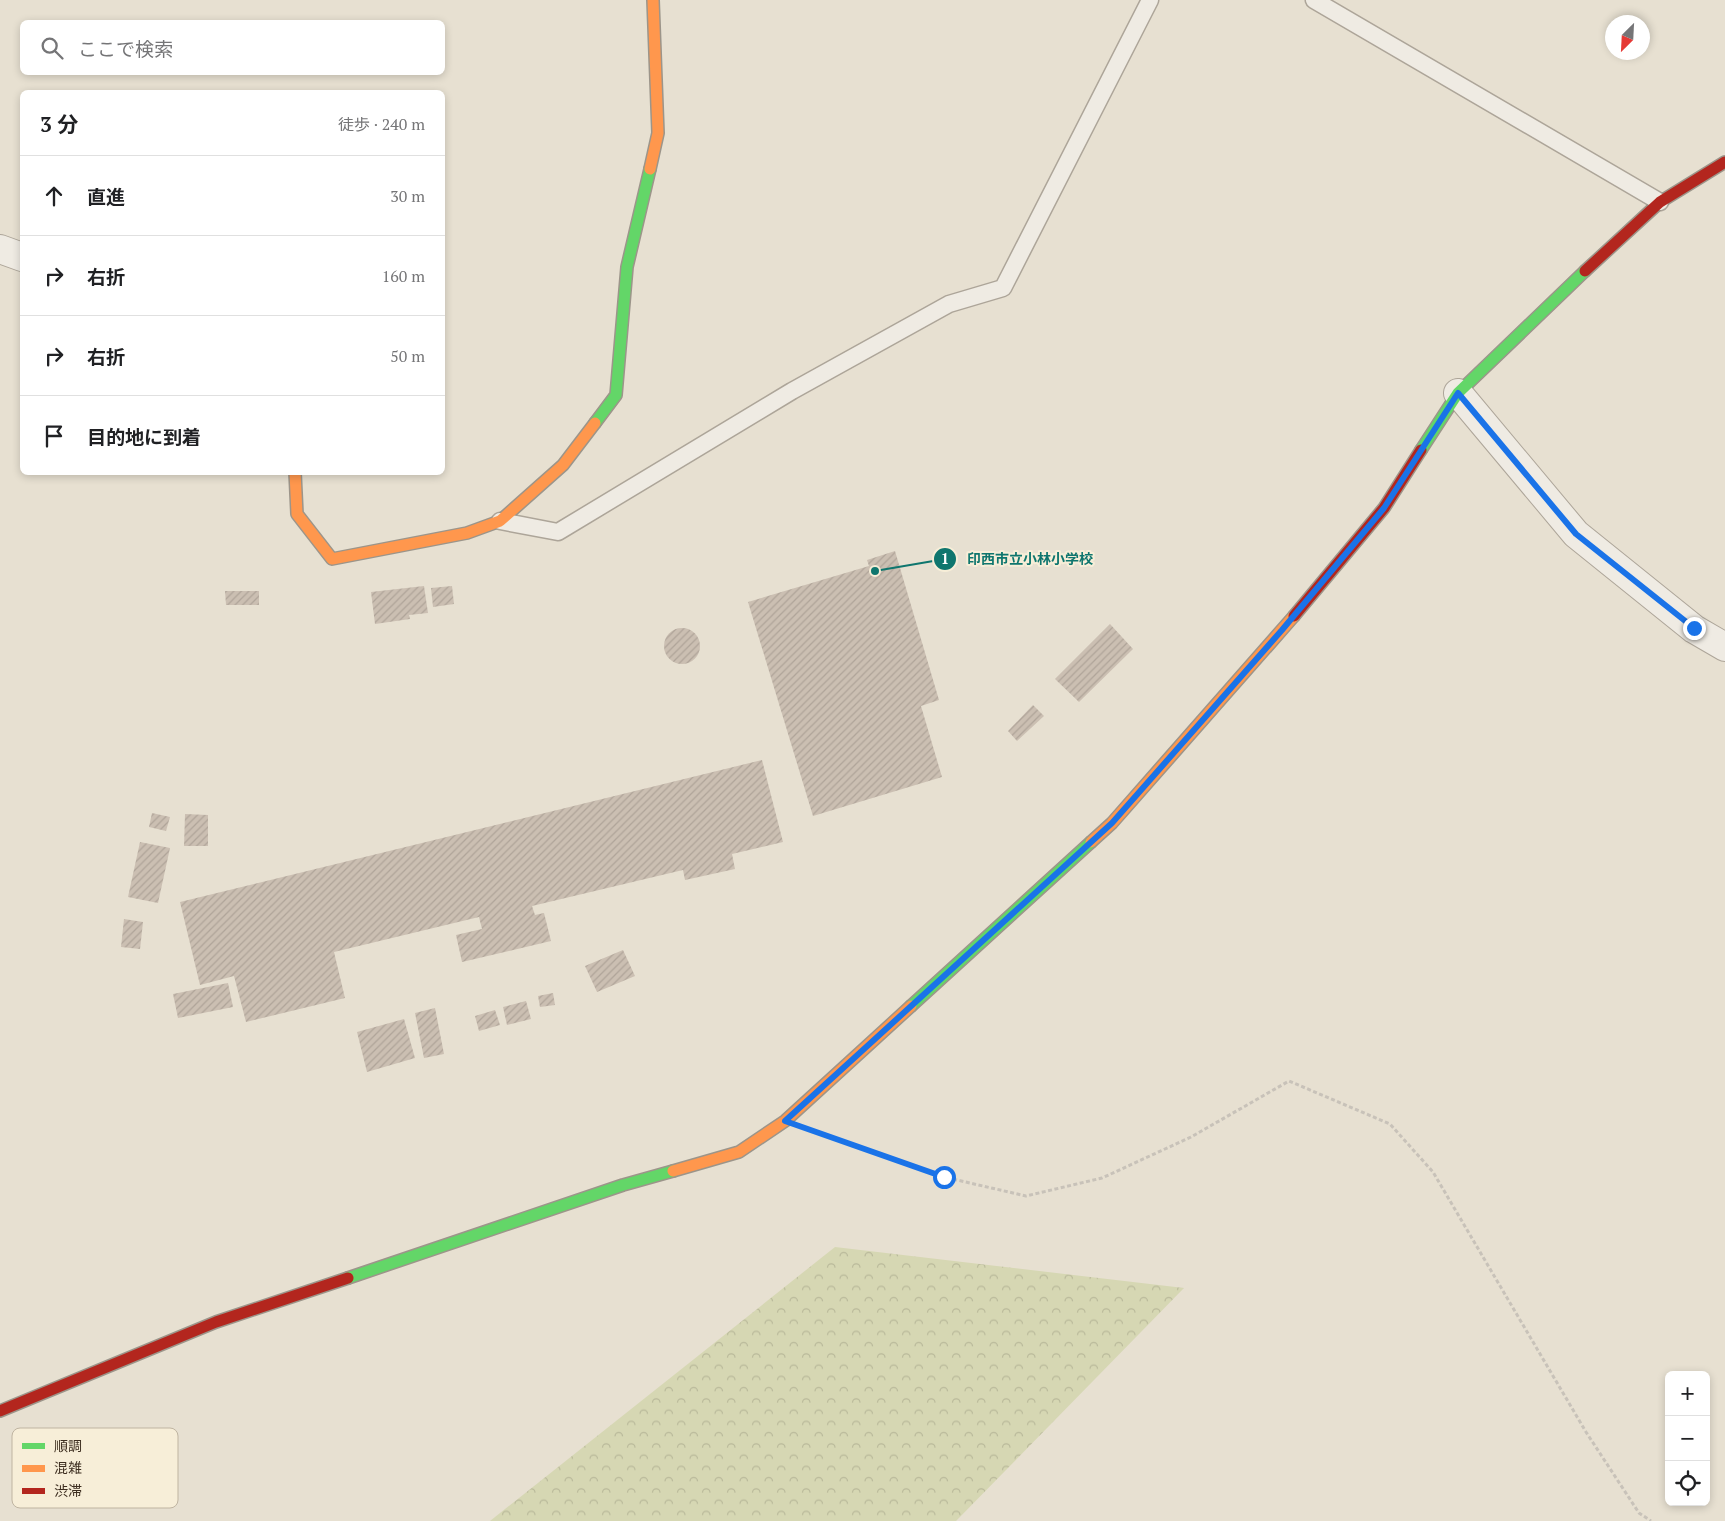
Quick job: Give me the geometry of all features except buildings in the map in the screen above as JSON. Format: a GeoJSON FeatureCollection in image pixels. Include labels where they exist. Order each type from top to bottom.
{"type":"FeatureCollection","features":[{"type":"Feature","properties":{"kind":"street"},"geometry":{"type":"LineString","coordinates":[[295,475],[297,514],[332,559],[467,533],[500,521],[563,465],[616,395],[627,267],[658,133],[653,0]]}},
{"type":"Feature","properties":{"kind":"street"},"geometry":{"type":"LineString","coordinates":[[0,1411],[216,1322],[623,1185],[739,1152],[785,1121],[1112,823],[1282,630],[1384,508],[1458,393],[1615,242],[1660,202],[1725,162]]}},
{"type":"Feature","properties":{"kind":"street"},"geometry":{"type":"LineString","coordinates":[[0,248],[20,256]]}},
{"type":"Feature","properties":{"kind":"street"},"geometry":{"type":"LineString","coordinates":[[1458,393],[1576,534],[1694,628],[1725,646]]}},
{"type":"Feature","properties":{"kind":"lane"},"geometry":{"type":"LineString","coordinates":[[500,521],[558,532],[792,391],[949,304],[1003,288],[1150,0]]}},
{"type":"Feature","properties":{"kind":"lane"},"geometry":{"type":"LineString","coordinates":[[1314,0],[1660,202]]}},
{"type":"Feature","properties":{"kind":"path"},"geometry":{"type":"LineString","coordinates":[[785,1121],[944,1177],[1026,1196],[1102,1178],[1191,1136],[1289,1081],[1390,1124],[1433,1172],[1586,1432],[1639,1513],[1651,1521]]}},
{"type":"Feature","properties":{"kind":"green space"},"geometry":{"type":"Polygon","coordinates":[[[835,1247],[1184,1288],[956,1521],[490,1521],[835,1247]]]}},
{"type":"Feature","properties":{"kind":"traffic: fast"},"geometry":{"type":"LineString","coordinates":[[595,423],[616,395],[627,267],[650,169]]}},
{"type":"Feature","properties":{"kind":"traffic: fast"},"geometry":{"type":"LineString","coordinates":[[1421,450],[1458,393],[1585,271]]}},
{"type":"Feature","properties":{"kind":"traffic: fast"},"geometry":{"type":"LineString","coordinates":[[911,1006],[1091,842]]}},
{"type":"Feature","properties":{"kind":"traffic: fast"},"geometry":{"type":"LineString","coordinates":[[348,1278],[623,1185],[673,1171]]}},
{"type":"Feature","properties":{"kind":"traffic: slow"},"geometry":{"type":"LineString","coordinates":[[650,169],[658,133],[653,0]]}},
{"type":"Feature","properties":{"kind":"traffic: slow"},"geometry":{"type":"LineString","coordinates":[[295,475],[297,514],[332,559],[467,533],[500,521],[563,465],[595,423]]}},
{"type":"Feature","properties":{"kind":"traffic: slow"},"geometry":{"type":"LineString","coordinates":[[1091,842],[1112,823],[1294,616]]}},
{"type":"Feature","properties":{"kind":"traffic: slow"},"geometry":{"type":"LineString","coordinates":[[673,1171],[739,1152],[785,1121],[911,1006]]}},
{"type":"Feature","properties":{"kind":"traffic: jam"},"geometry":{"type":"LineString","coordinates":[[1585,271],[1660,202],[1725,162]]}},
{"type":"Feature","properties":{"kind":"traffic: jam"},"geometry":{"type":"LineString","coordinates":[[1294,616],[1384,508],[1421,450]]}},
{"type":"Feature","properties":{"kind":"traffic: jam"},"geometry":{"type":"LineString","coordinates":[[0,1411],[216,1322],[348,1278]]}},
{"type":"Feature","properties":{"kind":"place","name":"印西市立小林小学校"},"geometry":{"type":"Point","coordinates":[875,571]}},
{"type":"Feature","properties":{"kind":"route"},"geometry":{"type":"LineString","coordinates":[[944,1177],[785,1121],[1112,823],[1282,630],[1384,508],[1458,393],[1576,534],[1694,628]]}}]}
